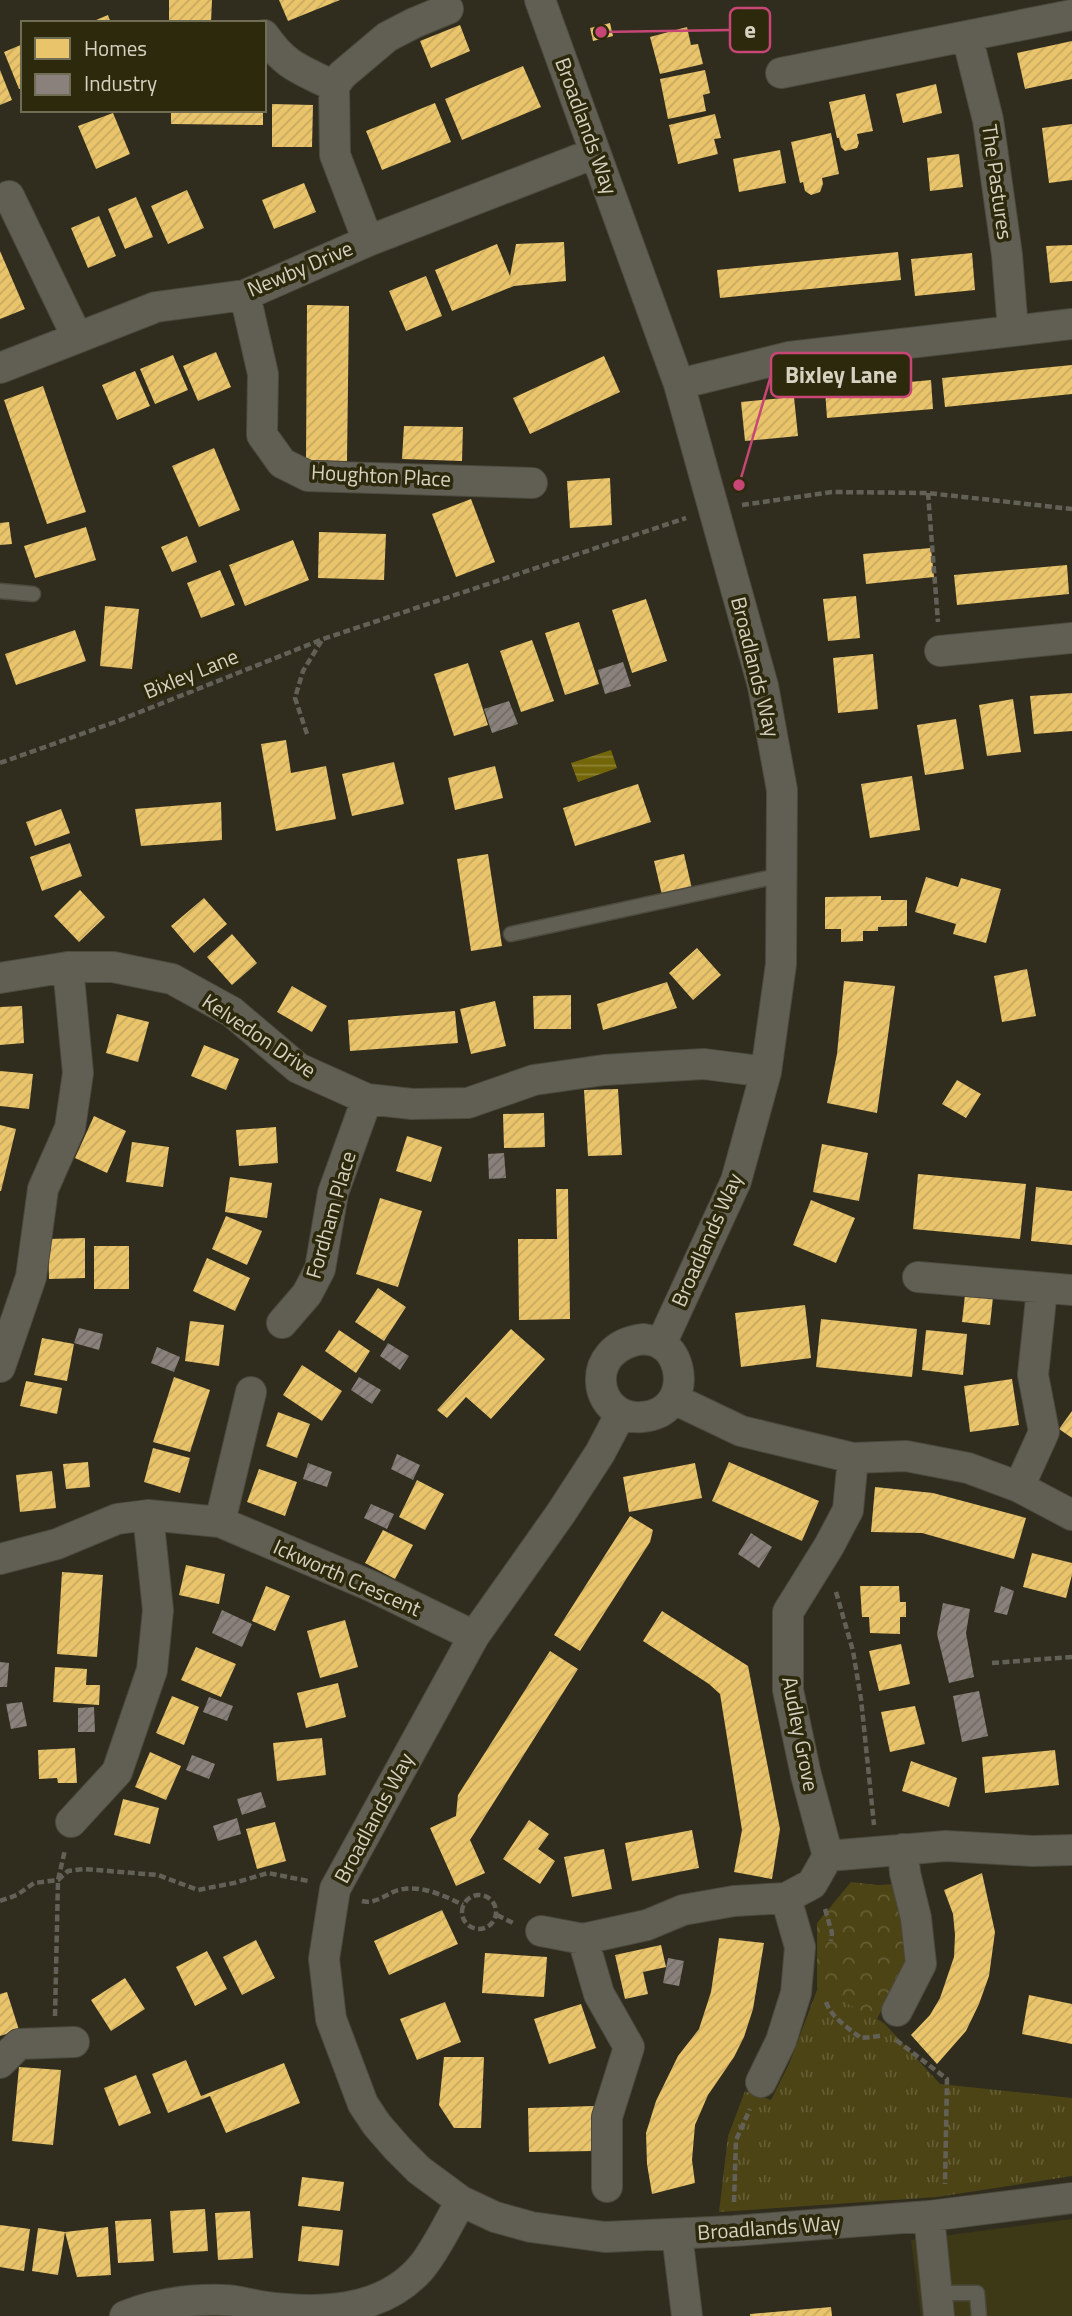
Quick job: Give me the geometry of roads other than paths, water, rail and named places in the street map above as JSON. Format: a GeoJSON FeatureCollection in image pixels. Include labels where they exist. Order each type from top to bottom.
{"type":"FeatureCollection","features":[{"type":"Feature","properties":{"kind":"street","name":"Broadlands Way"},"geometry":{"type":"LineString","coordinates":[[540,0],[679,384],[765,699],[782,790],[781,964],[766,1072],[736,1181],[661,1344]]}},
{"type":"Feature","properties":{"kind":"street"},"geometry":{"type":"LineString","coordinates":[[368,241],[335,155],[334,86],[342,75],[387,37],[448,9]]}},
{"type":"Feature","properties":{"kind":"street"},"geometry":{"type":"LineString","coordinates":[[781,73],[1072,15]]}},
{"type":"Feature","properties":{"kind":"street","name":"The Pastures"},"geometry":{"type":"LineString","coordinates":[[967,36],[988,120],[1007,256],[1013,330]]}},
{"type":"Feature","properties":{"kind":"street"},"geometry":{"type":"LineString","coordinates":[[266,38],[285,62],[334,86]]}},
{"type":"Feature","properties":{"kind":"street","name":"Newby Drive"},"geometry":{"type":"LineString","coordinates":[[0,368],[156,307],[245,295],[368,241],[595,153]]}},
{"type":"Feature","properties":{"kind":"street"},"geometry":{"type":"LineString","coordinates":[[9,196],[77,337]]}},
{"type":"Feature","properties":{"kind":"street","name":"Houghton Place"},"geometry":{"type":"LineString","coordinates":[[245,295],[263,374],[262,435],[282,463],[308,476],[532,483]]}},
{"type":"Feature","properties":{"kind":"street"},"geometry":{"type":"LineString","coordinates":[[679,384],[789,357],[1072,324]]}},
{"type":"Feature","properties":{"kind":"street"},"geometry":{"type":"LineString","coordinates":[[940,651],[1072,638]]}},
{"type":"Feature","properties":{"kind":"street"},"geometry":{"type":"LineString","coordinates":[[0,1367],[32,1277],[43,1189],[70,1128],[78,1073],[68,967]]}},
{"type":"Feature","properties":{"kind":"street","name":"Kelvedon Drive"},"geometry":{"type":"LineString","coordinates":[[0,978],[68,967],[113,967],[172,979],[232,1012],[298,1068],[367,1099],[412,1104],[468,1103],[534,1080],[604,1070],[705,1063],[766,1072]]}},
{"type":"Feature","properties":{"kind":"street","name":"Fordham Place"},"geometry":{"type":"LineString","coordinates":[[282,1323],[307,1294],[320,1269],[333,1193],[367,1099]]}},
{"type":"Feature","properties":{"kind":"street"},"geometry":{"type":"LineString","coordinates":[[918,1277],[1072,1290]]}},
{"type":"Feature","properties":{"kind":"street"},"geometry":{"type":"LineString","coordinates":[[1019,1487],[1044,1432],[1033,1375],[1042,1289]]}},
{"type":"Feature","properties":{"kind":"street"},"geometry":{"type":"LineString","coordinates":[[644,1339],[661,1344],[671,1354],[678,1368],[679,1384],[674,1399],[664,1410],[651,1417],[620,1415],[602,1390],[601,1375],[605,1360],[615,1348],[628,1341],[644,1339]]}},
{"type":"Feature","properties":{"kind":"street"},"geometry":{"type":"LineString","coordinates":[[220,1522],[251,1392]]}},
{"type":"Feature","properties":{"kind":"street"},"geometry":{"type":"LineString","coordinates":[[674,1399],[741,1431],[853,1458],[906,1456],[968,1468],[1019,1487],[1072,1515]]}},
{"type":"Feature","properties":{"kind":"street","name":"Broadlands Way"},"geometry":{"type":"LineString","coordinates":[[620,1415],[600,1453],[561,1513],[474,1636],[335,1889],[324,1959],[331,2019],[363,2104],[377,2125],[405,2156],[461,2201],[495,2217],[531,2227],[605,2237],[937,2216],[1072,2198]]}},
{"type":"Feature","properties":{"kind":"street","name":"Audley Grove"},"geometry":{"type":"LineString","coordinates":[[828,1856],[806,1774],[788,1690],[788,1612],[848,1510],[853,1458]]}},
{"type":"Feature","properties":{"kind":"street"},"geometry":{"type":"LineString","coordinates":[[71,1822],[117,1772],[152,1670],[158,1610],[148,1515]]}},
{"type":"Feature","properties":{"kind":"street","name":"Ickworth Crescent"},"geometry":{"type":"LineString","coordinates":[[0,1559],[57,1544],[117,1519],[148,1515],[220,1522],[371,1586],[474,1636]]}},
{"type":"Feature","properties":{"kind":"street"},"geometry":{"type":"LineString","coordinates":[[761,2082],[781,2041],[796,1993],[800,1947],[799,1891],[828,1856],[946,1846],[1033,1851],[1072,1850]]}},
{"type":"Feature","properties":{"kind":"street"},"geometry":{"type":"LineString","coordinates":[[890,1851],[905,1873],[916,1918],[921,1964],[897,2011]]}},
{"type":"Feature","properties":{"kind":"street"},"geometry":{"type":"LineString","coordinates":[[541,1931],[583,1939],[647,1925],[683,1910],[799,1891]]}},
{"type":"Feature","properties":{"kind":"street"},"geometry":{"type":"LineString","coordinates":[[583,1939],[599,1994],[629,2047],[607,2117],[607,2187]]}},
{"type":"Feature","properties":{"kind":"street"},"geometry":{"type":"LineString","coordinates":[[0,2063],[19,2044],[64,2043]]}},
{"type":"Feature","properties":{"kind":"street"},"geometry":{"type":"LineString","coordinates":[[131,2315],[165,2303],[198,2300],[228,2300],[301,2309],[371,2310],[421,2269],[461,2201]]}},
{"type":"Feature","properties":{"kind":"street"},"geometry":{"type":"LineString","coordinates":[[937,2216],[938,2305]]}},
{"type":"Feature","properties":{"kind":"street"},"geometry":{"type":"LineString","coordinates":[[677,2234],[687,2316]]}},
{"type":"Feature","properties":{"kind":"lane"},"geometry":{"type":"LineString","coordinates":[[0,591],[33,594]]}},
{"type":"Feature","properties":{"kind":"lane"},"geometry":{"type":"LineString","coordinates":[[511,934],[782,875]]}},
{"type":"Feature","properties":{"kind":"lane"},"geometry":{"type":"LineString","coordinates":[[938,2305],[977,2293],[979,2316]]}},
{"type":"Feature","properties":{"kind":"place","name":"e"},"geometry":{"type":"Point","coordinates":[601,32]}},
{"type":"Feature","properties":{"kind":"place","name":"Bixley Lane"},"geometry":{"type":"Point","coordinates":[739,485]}}]}
